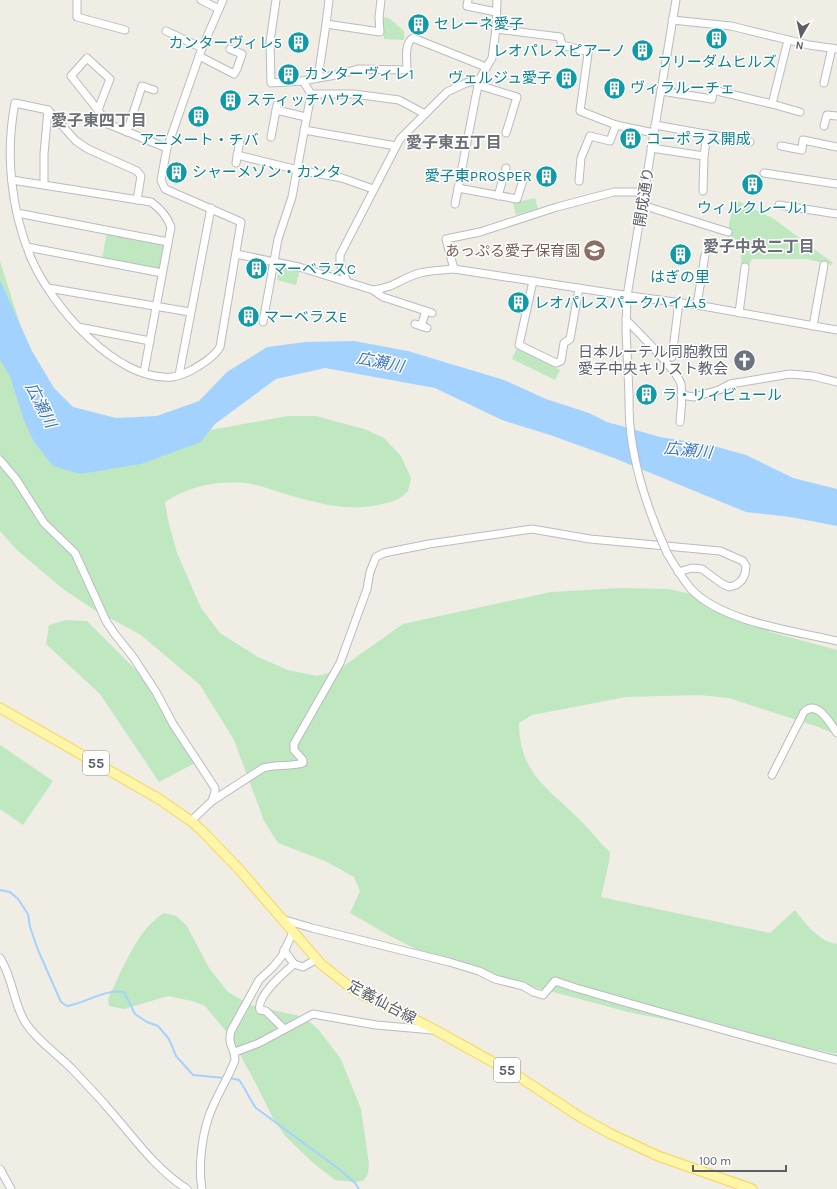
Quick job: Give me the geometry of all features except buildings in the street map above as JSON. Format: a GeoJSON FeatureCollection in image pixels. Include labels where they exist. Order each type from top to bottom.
{"type":"FeatureCollection","features":[{"type":"Feature","properties":{"kind":"main road","name":"定義仙台線"},"geometry":{"type":"LineString","coordinates":[[0,708],[159,799],[191,821],[202,830],[237,867],[317,959],[336,977],[365,996],[395,1009],[518,1076],[580,1117],[612,1134],[658,1156],[752,1189]]}},
{"type":"Feature","properties":{"kind":"street"},"geometry":{"type":"LineString","coordinates":[[77,0],[77,18],[125,30]]}},
{"type":"Feature","properties":{"kind":"street"},"geometry":{"type":"LineString","coordinates":[[201,0],[219,9]]}},
{"type":"Feature","properties":{"kind":"street"},"geometry":{"type":"LineString","coordinates":[[137,200],[140,176],[137,171],[76,141],[48,110],[15,103],[12,117],[10,144],[12,180],[17,213],[27,247],[37,270],[48,288],[78,327],[90,339],[114,358],[126,365],[144,372],[161,377],[174,377],[186,373],[204,363],[220,347],[241,222],[164,189],[161,180],[167,148],[198,56],[223,0]]}},
{"type":"Feature","properties":{"kind":"street"},"geometry":{"type":"LineString","coordinates":[[276,0],[270,42],[272,83],[303,81],[342,74],[358,69],[408,70],[408,44],[409,40],[413,38],[486,67]]}},
{"type":"Feature","properties":{"kind":"street"},"geometry":{"type":"LineString","coordinates":[[318,78],[329,0]]}},
{"type":"Feature","properties":{"kind":"street"},"geometry":{"type":"LineString","coordinates":[[326,24],[380,32],[379,17],[382,0]]}},
{"type":"Feature","properties":{"kind":"street"},"geometry":{"type":"LineString","coordinates":[[468,0],[467,6],[496,12]]}},
{"type":"Feature","properties":{"kind":"street"},"geometry":{"type":"LineString","coordinates":[[455,204],[478,83],[492,58],[496,29],[497,0]]}},
{"type":"Feature","properties":{"kind":"street","name":"開成通り"},"geometry":{"type":"LineString","coordinates":[[676,0],[642,205],[628,296],[626,320],[630,425],[638,469],[648,508],[667,553],[678,572],[692,589],[705,600],[734,616],[837,641]]}},
{"type":"Feature","properties":{"kind":"street"},"geometry":{"type":"LineString","coordinates":[[672,20],[730,26],[809,45],[834,49],[824,83]]}},
{"type":"Feature","properties":{"kind":"street"},"geometry":{"type":"LineString","coordinates":[[496,29],[560,36],[562,45],[586,51],[588,54],[580,112],[616,125],[654,133]]}},
{"type":"Feature","properties":{"kind":"street"},"geometry":{"type":"LineString","coordinates":[[166,31],[202,48]]}},
{"type":"Feature","properties":{"kind":"street"},"geometry":{"type":"LineString","coordinates":[[772,104],[788,40]]}},
{"type":"Feature","properties":{"kind":"street"},"geometry":{"type":"LineString","coordinates":[[198,56],[234,74],[238,68],[242,54],[230,49]]}},
{"type":"Feature","properties":{"kind":"street"},"geometry":{"type":"LineString","coordinates":[[98,110],[110,79],[87,58],[71,76],[108,124],[167,148]]}},
{"type":"Feature","properties":{"kind":"street"},"geometry":{"type":"LineString","coordinates":[[262,322],[278,239],[292,197],[298,170],[311,94],[303,81]]}},
{"type":"Feature","properties":{"kind":"street"},"geometry":{"type":"LineString","coordinates":[[347,282],[340,264],[340,255],[373,188],[400,139],[447,92],[466,83],[478,83],[518,97],[506,133]]}},
{"type":"Feature","properties":{"kind":"street"},"geometry":{"type":"LineString","coordinates":[[127,132],[142,86],[154,90]]}},
{"type":"Feature","properties":{"kind":"street"},"geometry":{"type":"LineString","coordinates":[[661,91],[712,99],[713,90],[800,112]]}},
{"type":"Feature","properties":{"kind":"street"},"geometry":{"type":"LineString","coordinates":[[311,94],[354,94],[399,100],[425,114]]}},
{"type":"Feature","properties":{"kind":"street"},"geometry":{"type":"LineString","coordinates":[[271,137],[276,108],[306,117]]}},
{"type":"Feature","properties":{"kind":"street"},"geometry":{"type":"LineString","coordinates":[[44,185],[44,154],[48,110]]}},
{"type":"Feature","properties":{"kind":"street"},"geometry":{"type":"LineString","coordinates":[[824,126],[826,112],[837,116]]}},
{"type":"Feature","properties":{"kind":"street"},"geometry":{"type":"LineString","coordinates":[[579,180],[581,158],[590,136],[610,141],[616,125]]}},
{"type":"Feature","properties":{"kind":"street"},"geometry":{"type":"LineString","coordinates":[[655,125],[750,142]]}},
{"type":"Feature","properties":{"kind":"street"},"geometry":{"type":"LineString","coordinates":[[304,130],[396,146]]}},
{"type":"Feature","properties":{"kind":"street"},"geometry":{"type":"LineString","coordinates":[[703,191],[704,156],[707,134]]}},
{"type":"Feature","properties":{"kind":"street"},"geometry":{"type":"LineString","coordinates":[[236,162],[240,140]]}},
{"type":"Feature","properties":{"kind":"street"},"geometry":{"type":"LineString","coordinates":[[781,146],[802,150],[802,140],[837,147]]}},
{"type":"Feature","properties":{"kind":"street"},"geometry":{"type":"LineString","coordinates":[[651,148],[704,156]]}},
{"type":"Feature","properties":{"kind":"street"},"geometry":{"type":"LineString","coordinates":[[237,155],[298,170],[342,178],[373,188]]}},
{"type":"Feature","properties":{"kind":"street"},"geometry":{"type":"LineString","coordinates":[[498,196],[506,168]]}},
{"type":"Feature","properties":{"kind":"street"},"geometry":{"type":"LineString","coordinates":[[764,173],[837,184]]}},
{"type":"Feature","properties":{"kind":"street"},"geometry":{"type":"LineString","coordinates":[[458,188],[517,199],[525,174]]}},
{"type":"Feature","properties":{"kind":"street"},"geometry":{"type":"LineString","coordinates":[[12,180],[151,202],[166,216],[171,227],[144,372]]}},
{"type":"Feature","properties":{"kind":"street"},"geometry":{"type":"LineString","coordinates":[[454,268],[446,239],[480,232],[557,207],[614,192],[645,192]]}},
{"type":"Feature","properties":{"kind":"street"},"geometry":{"type":"LineString","coordinates":[[642,205],[728,232]]}},
{"type":"Feature","properties":{"kind":"street"},"geometry":{"type":"LineString","coordinates":[[779,206],[837,214]]}},
{"type":"Feature","properties":{"kind":"street"},"geometry":{"type":"LineString","coordinates":[[179,375],[211,208]]}},
{"type":"Feature","properties":{"kind":"street"},"geometry":{"type":"LineString","coordinates":[[17,213],[168,242]]}},
{"type":"Feature","properties":{"kind":"street"},"geometry":{"type":"LineString","coordinates":[[27,247],[162,273]]}},
{"type":"Feature","properties":{"kind":"street"},"geometry":{"type":"LineString","coordinates":[[236,254],[299,267],[373,290],[383,297],[429,312],[421,326]]}},
{"type":"Feature","properties":{"kind":"street"},"geometry":{"type":"LineString","coordinates":[[696,305],[705,255]]}},
{"type":"Feature","properties":{"kind":"street"},"geometry":{"type":"LineString","coordinates":[[813,326],[824,264]]}},
{"type":"Feature","properties":{"kind":"street"},"geometry":{"type":"LineString","coordinates":[[739,313],[745,267]]}},
{"type":"Feature","properties":{"kind":"street"},"geometry":{"type":"LineString","coordinates":[[373,290],[393,286],[406,278],[421,272],[454,268],[628,296],[679,302],[837,330]]}},
{"type":"Feature","properties":{"kind":"street"},"geometry":{"type":"LineString","coordinates":[[533,281],[519,345],[556,363],[561,361],[564,343],[570,339],[579,288]]}},
{"type":"Feature","properties":{"kind":"street"},"geometry":{"type":"LineString","coordinates":[[48,288],[190,312]]}},
{"type":"Feature","properties":{"kind":"street"},"geometry":{"type":"LineString","coordinates":[[660,355],[672,357],[679,302]]}},
{"type":"Feature","properties":{"kind":"street"},"geometry":{"type":"LineString","coordinates":[[626,320],[660,355],[680,383],[680,422]]}},
{"type":"Feature","properties":{"kind":"street"},"geometry":{"type":"LineString","coordinates":[[78,327],[150,341]]}},
{"type":"Feature","properties":{"kind":"street"},"geometry":{"type":"LineString","coordinates":[[681,395],[694,397],[719,390],[730,384],[790,374],[813,376],[837,382]]}},
{"type":"Feature","properties":{"kind":"street"},"geometry":{"type":"LineString","coordinates":[[0,460],[16,479],[44,523],[75,553],[106,621],[142,670],[173,724],[215,788],[216,792],[212,801]]}},
{"type":"Feature","properties":{"kind":"street"},"geometry":{"type":"LineString","coordinates":[[191,821],[212,801],[263,768],[269,766],[303,763],[303,760],[294,750],[294,744],[340,663],[367,589],[370,572],[376,557],[384,553],[429,544],[532,529],[590,539],[720,551],[743,561],[746,566],[745,574],[742,580],[736,585],[729,586],[702,569],[692,568],[678,572]]}},
{"type":"Feature","properties":{"kind":"street"},"geometry":{"type":"LineString","coordinates":[[772,775],[804,712],[808,709],[816,709],[822,713],[837,733]]}},
{"type":"Feature","properties":{"kind":"street"},"geometry":{"type":"LineString","coordinates":[[282,919],[312,928],[449,962],[479,971],[495,979],[523,986],[533,992],[543,995],[555,981],[758,1040],[837,1060]]}},
{"type":"Feature","properties":{"kind":"street"},"geometry":{"type":"LineString","coordinates":[[202,1189],[201,1164],[205,1130],[209,1116],[236,1060],[235,1052],[230,1046],[229,1039],[231,1031],[259,980],[282,956],[293,932]]}},
{"type":"Feature","properties":{"kind":"street"},"geometry":{"type":"LineString","coordinates":[[284,950],[294,964],[304,966],[317,959]]}},
{"type":"Feature","properties":{"kind":"street"},"geometry":{"type":"LineString","coordinates":[[0,958],[10,979],[20,1012],[30,1029],[43,1044],[73,1070],[158,1166],[176,1182],[187,1189]]}},
{"type":"Feature","properties":{"kind":"street"},"geometry":{"type":"LineString","coordinates":[[284,1028],[266,1011],[260,1010],[259,1006],[260,1002],[273,985],[294,964]]}},
{"type":"Feature","properties":{"kind":"street"},"geometry":{"type":"LineString","coordinates":[[235,1052],[259,1043],[284,1028],[313,1014],[376,1025],[437,1031]]}},
{"type":"Feature","properties":{"kind":"street"},"geometry":{"type":"LineString","coordinates":[[0,1169],[11,1189]]}},
{"type":"Feature","properties":{"kind":"green space"},"geometry":{"type":"Polygon","coordinates":[[[382,16],[390,19],[404,31],[404,40],[384,39],[382,16]]]}},
{"type":"Feature","properties":{"kind":"green space"},"geometry":{"type":"Polygon","coordinates":[[[535,198],[538,209],[516,215],[513,203],[535,198]]]}},
{"type":"Feature","properties":{"kind":"green space"},"geometry":{"type":"Polygon","coordinates":[[[738,201],[774,219],[833,263],[831,265],[807,259],[752,259],[749,266],[741,265],[741,251],[735,248],[736,242],[732,237],[729,227],[733,211],[738,201]]]}},
{"type":"Feature","properties":{"kind":"green space"},"geometry":{"type":"Polygon","coordinates":[[[107,232],[164,242],[159,270],[102,259],[107,232]]]}},
{"type":"Feature","properties":{"kind":"green space"},"geometry":{"type":"Polygon","coordinates":[[[0,261],[31,359],[60,407],[120,427],[205,431],[288,416],[316,416],[364,429],[384,438],[401,456],[411,478],[408,491],[398,499],[378,505],[366,507],[342,507],[306,500],[254,484],[244,483],[223,483],[193,488],[165,502],[168,520],[177,553],[201,608],[220,633],[258,657],[288,670],[317,676],[338,670],[403,624],[551,592],[620,588],[668,589],[696,595],[705,600],[728,608],[770,632],[837,650],[837,735],[818,727],[729,698],[699,695],[626,697],[532,715],[519,723],[520,741],[524,756],[531,769],[549,791],[583,823],[610,852],[601,897],[770,933],[795,910],[818,936],[837,944],[837,1054],[628,1012],[444,963],[390,936],[350,913],[360,891],[354,877],[325,861],[278,843],[264,821],[234,740],[200,685],[141,635],[93,609],[63,589],[17,550],[0,531],[0,261]]]}},
{"type":"Feature","properties":{"kind":"green space"},"geometry":{"type":"Polygon","coordinates":[[[280,267],[300,269],[296,285],[277,280],[280,267]]]}},
{"type":"Feature","properties":{"kind":"green space"},"geometry":{"type":"Polygon","coordinates":[[[517,348],[560,370],[555,380],[512,359],[517,348]]]}},
{"type":"Feature","properties":{"kind":"green space"},"geometry":{"type":"Polygon","coordinates":[[[66,620],[87,621],[141,675],[197,762],[159,782],[100,694],[46,644],[49,625],[66,620]]]}},
{"type":"Feature","properties":{"kind":"green space"},"geometry":{"type":"Polygon","coordinates":[[[0,745],[53,781],[23,825],[0,809],[0,745]]]}},
{"type":"Feature","properties":{"kind":"green space"},"geometry":{"type":"Polygon","coordinates":[[[164,913],[176,916],[187,926],[209,968],[228,992],[251,1005],[304,1017],[318,1029],[341,1059],[361,1109],[369,1164],[368,1174],[363,1181],[354,1182],[335,1180],[312,1162],[285,1136],[274,1120],[230,1036],[205,1006],[192,1001],[168,996],[124,1009],[109,1006],[108,999],[138,940],[154,920],[164,913]]]}},
{"type":"Feature","properties":{"kind":"water","name":"広瀬川"},"geometry":{"type":"Polygon","coordinates":[[[0,280],[32,351],[54,388],[73,407],[116,418],[157,416],[199,401],[227,372],[267,347],[306,342],[354,341],[408,351],[504,380],[546,399],[589,413],[607,422],[660,437],[710,445],[746,455],[793,478],[837,489],[837,526],[790,517],[746,512],[614,458],[550,435],[502,420],[435,388],[325,368],[276,379],[215,424],[201,442],[141,464],[80,474],[53,466],[34,442],[23,418],[10,376],[0,360],[0,280]]]}},
{"type":"Feature","properties":{"kind":"waterway"},"geometry":{"type":"LineString","coordinates":[[0,890],[10,892],[18,899],[28,914],[30,927],[38,950],[61,1002],[67,1006],[109,992],[124,992],[135,1014],[147,1022],[158,1026],[169,1039],[176,1056],[193,1075],[225,1078]]}},
{"type":"Feature","properties":{"kind":"waterway"},"geometry":{"type":"LineString","coordinates":[[230,1078],[239,1080],[256,1108],[339,1169],[355,1183],[359,1189]]}},
{"type":"Feature","properties":{"kind":"place","name":"セレーネ愛子"},"geometry":{"type":"Point","coordinates":[418,24]}},
{"type":"Feature","properties":{"kind":"place","name":"フリーダムヒルズ"},"geometry":{"type":"Point","coordinates":[717,39]}},
{"type":"Feature","properties":{"kind":"place","name":"カンターヴィレ5"},"geometry":{"type":"Point","coordinates":[298,43]}},
{"type":"Feature","properties":{"kind":"place","name":"レオパレスピアーノ"},"geometry":{"type":"Point","coordinates":[642,51]}},
{"type":"Feature","properties":{"kind":"place","name":"カンターヴィレ1"},"geometry":{"type":"Point","coordinates":[289,74]}},
{"type":"Feature","properties":{"kind":"place","name":"ヴェルジュ愛子"},"geometry":{"type":"Point","coordinates":[567,78]}},
{"type":"Feature","properties":{"kind":"place","name":"ヴィラルーチェ"},"geometry":{"type":"Point","coordinates":[614,88]}},
{"type":"Feature","properties":{"kind":"place","name":"スティッチハウス"},"geometry":{"type":"Point","coordinates":[231,100]}},
{"type":"Feature","properties":{"kind":"place","name":"アニメート・チバ"},"geometry":{"type":"Point","coordinates":[199,117]}},
{"type":"Feature","properties":{"kind":"place","name":"コーポラス開成"},"geometry":{"type":"Point","coordinates":[631,139]}},
{"type":"Feature","properties":{"kind":"place","name":"シャーメゾン・カンタ"},"geometry":{"type":"Point","coordinates":[177,172]}},
{"type":"Feature","properties":{"kind":"place","name":"愛子東PROSPER"},"geometry":{"type":"Point","coordinates":[547,176]}},
{"type":"Feature","properties":{"kind":"place","name":"ウィルクレール1"},"geometry":{"type":"Point","coordinates":[752,185]}},
{"type":"Feature","properties":{"kind":"place","name":"あっぷる愛子保育園"},"geometry":{"type":"Point","coordinates":[595,251]}},
{"type":"Feature","properties":{"kind":"place","name":"はぎの里"},"geometry":{"type":"Point","coordinates":[680,254]}},
{"type":"Feature","properties":{"kind":"place","name":"マーベラスC"},"geometry":{"type":"Point","coordinates":[257,269]}},
{"type":"Feature","properties":{"kind":"place","name":"レオパレスパークハイム5"},"geometry":{"type":"Point","coordinates":[518,303]}},
{"type":"Feature","properties":{"kind":"place","name":"マーベラスE"},"geometry":{"type":"Point","coordinates":[248,317]}},
{"type":"Feature","properties":{"kind":"place","name":"日本ルーテル同胞教団 愛子中央キリスト教会"},"geometry":{"type":"Point","coordinates":[744,361]}},
{"type":"Feature","properties":{"kind":"place","name":"ラ・リィビュール"},"geometry":{"type":"Point","coordinates":[647,395]}},
{"type":"Feature","properties":{"kind":"district","name":"愛子東四丁目"},"geometry":{"type":"Point","coordinates":[99,120]}},
{"type":"Feature","properties":{"kind":"district","name":"愛子東五丁目"},"geometry":{"type":"Point","coordinates":[454,142]}},
{"type":"Feature","properties":{"kind":"district","name":"愛子中央二丁目"},"geometry":{"type":"Point","coordinates":[759,246]}}]}
